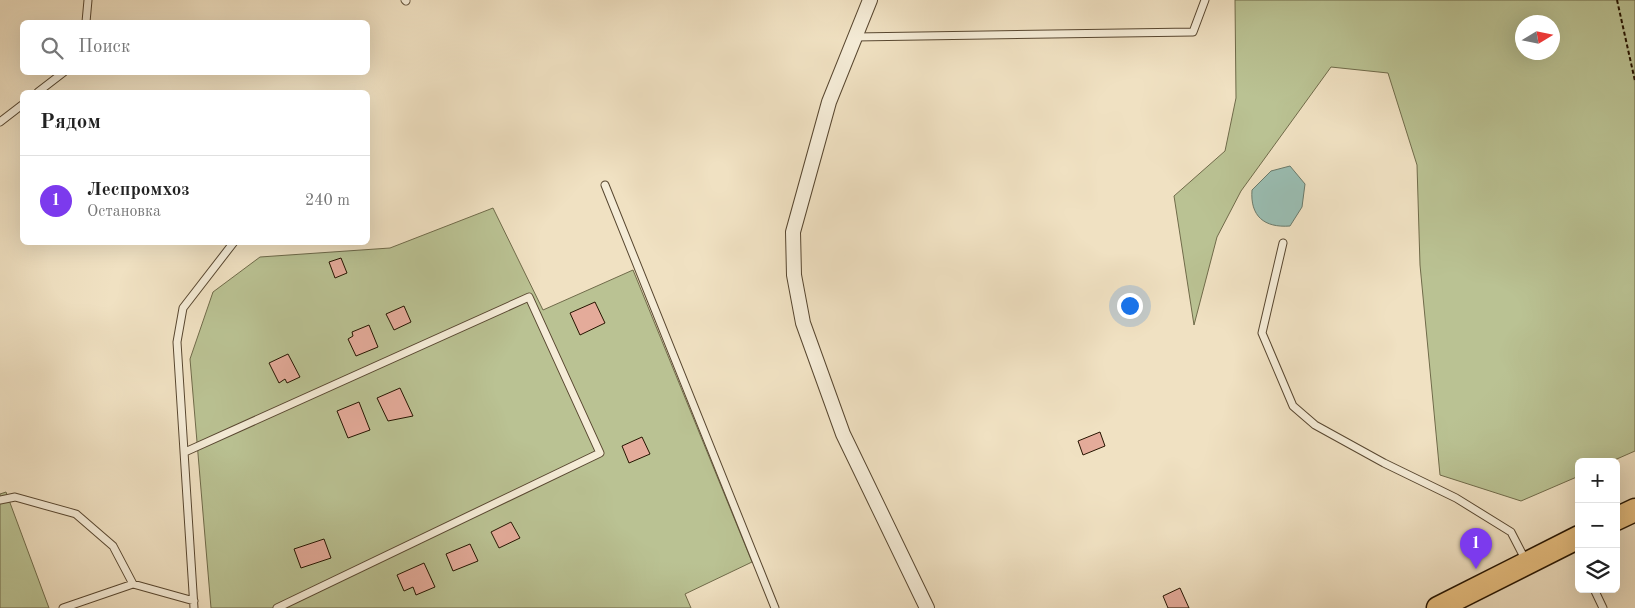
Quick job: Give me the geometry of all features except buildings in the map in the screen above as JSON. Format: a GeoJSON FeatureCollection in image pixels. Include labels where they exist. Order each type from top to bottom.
{"type":"FeatureCollection","features":[{"type":"Feature","properties":{"kind":"main road"},"geometry":{"type":"LineString","coordinates":[[1620,517],[1635,510]]}},
{"type":"Feature","properties":{"kind":"main road"},"geometry":{"type":"LineString","coordinates":[[1438,608],[1575,539]]}},
{"type":"Feature","properties":{"kind":"street"},"geometry":{"type":"LineString","coordinates":[[870,0],[829,102],[793,232],[794,275],[803,323],[844,434],[927,608]]}},
{"type":"Feature","properties":{"kind":"lane"},"geometry":{"type":"LineString","coordinates":[[86,20],[88,0]]}},
{"type":"Feature","properties":{"kind":"lane"},"geometry":{"type":"LineString","coordinates":[[855,37],[1193,32],[1205,0]]}},
{"type":"Feature","properties":{"kind":"lane"},"geometry":{"type":"LineString","coordinates":[[41,90],[60,75]]}},
{"type":"Feature","properties":{"kind":"lane"},"geometry":{"type":"LineString","coordinates":[[0,122],[20,107]]}},
{"type":"Feature","properties":{"kind":"lane"},"geometry":{"type":"LineString","coordinates":[[605,185],[775,608]]}},
{"type":"Feature","properties":{"kind":"lane"},"geometry":{"type":"LineString","coordinates":[[1283,243],[1262,333],[1293,406],[1315,425],[1384,463],[1456,498],[1511,532],[1527,562]]}},
{"type":"Feature","properties":{"kind":"lane"},"geometry":{"type":"LineString","coordinates":[[63,608],[133,584],[194,604],[177,342],[183,308],[232,245]]}},
{"type":"Feature","properties":{"kind":"lane"},"geometry":{"type":"LineString","coordinates":[[185,452],[529,298],[600,453],[277,608]]}},
{"type":"Feature","properties":{"kind":"lane"},"geometry":{"type":"LineString","coordinates":[[0,500],[15,497],[76,514],[113,546],[133,584]]}},
{"type":"Feature","properties":{"kind":"lane"},"geometry":{"type":"LineString","coordinates":[[1596,593],[1603,608]]}},
{"type":"Feature","properties":{"kind":"path"},"geometry":{"type":"LineString","coordinates":[[1617,0],[1635,82]]}},
{"type":"Feature","properties":{"kind":"green space"},"geometry":{"type":"Polygon","coordinates":[[[1235,0],[1635,0],[1635,451],[1619,458],[1575,458],[1575,478],[1521,501],[1440,475],[1420,265],[1417,165],[1388,73],[1331,67],[1241,191],[1217,237],[1194,325],[1174,196],[1225,151],[1236,98],[1235,0]]]}},
{"type":"Feature","properties":{"kind":"green space"},"geometry":{"type":"Polygon","coordinates":[[[493,208],[543,310],[633,270],[752,562],[685,594],[691,608],[211,608],[190,359],[213,292],[260,257],[390,248],[493,208]]]}},
{"type":"Feature","properties":{"kind":"green space"},"geometry":{"type":"Polygon","coordinates":[[[6,492],[49,608],[0,608],[0,494],[6,492]]]}},
{"type":"Feature","properties":{"kind":"water"},"geometry":{"type":"Polygon","coordinates":[[[1290,166],[1305,184],[1302,207],[1290,226],[1273,225],[1260,218],[1256,213],[1253,207],[1252,190],[1271,171],[1290,166]]]}},
{"type":"Feature","properties":{"kind":"place","name":"Леспромхоз"},"geometry":{"type":"Point","coordinates":[1476,569]}}]}
